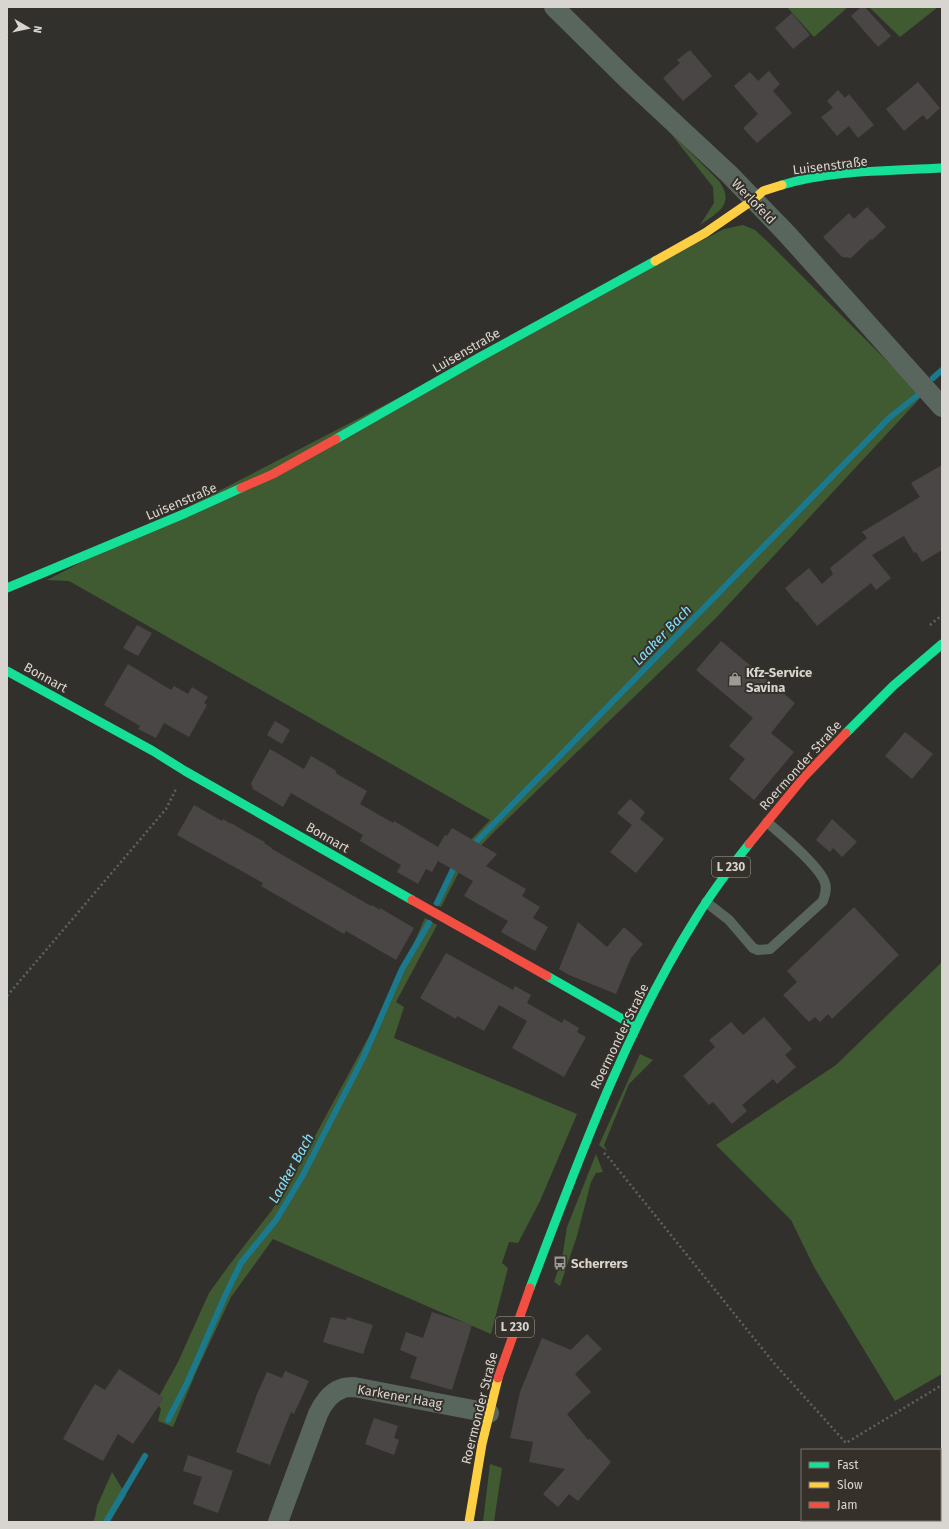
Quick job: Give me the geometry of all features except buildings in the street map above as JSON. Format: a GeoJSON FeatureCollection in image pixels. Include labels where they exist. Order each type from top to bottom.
{"type":"FeatureCollection","features":[{"type":"Feature","properties":{"kind":"street","name":"Werlofeld"},"geometry":{"type":"LineString","coordinates":[[554,7],[628,80],[729,174],[792,240],[942,407]]}},
{"type":"Feature","properties":{"kind":"street","name":"Luisenstraße"},"geometry":{"type":"LineString","coordinates":[[7,588],[186,513],[273,474],[355,429],[486,353],[705,233],[753,200],[763,191],[802,179],[850,174],[942,168]]}},
{"type":"Feature","properties":{"kind":"street","name":"Roermonder Straße"},"geometry":{"type":"LineString","coordinates":[[469,1522],[478,1462],[501,1368],[587,1138],[635,1028],[689,929],[736,860],[818,761],[855,722],[890,688],[942,644]]}},
{"type":"Feature","properties":{"kind":"street","name":"Bonnart"},"geometry":{"type":"LineString","coordinates":[[7,671],[153,751],[185,771],[635,1028]]}},
{"type":"Feature","properties":{"kind":"street","name":"Karkener Haag"},"geometry":{"type":"LineString","coordinates":[[278,1522],[318,1414],[322,1406],[340,1389],[354,1387],[489,1413]]}},
{"type":"Feature","properties":{"kind":"lane"},"geometry":{"type":"LineString","coordinates":[[706,902],[729,920],[753,948],[758,950],[770,949],[823,902],[826,891],[826,883],[822,874],[793,844],[767,822]]}},
{"type":"Feature","properties":{"kind":"path"},"geometry":{"type":"LineString","coordinates":[[7,996],[166,809],[185,771]]}},
{"type":"Feature","properties":{"kind":"path"},"geometry":{"type":"LineString","coordinates":[[587,1138],[609,1158],[774,1362],[846,1443],[942,1385]]}},
{"type":"Feature","properties":{"kind":"green space"},"geometry":{"type":"Polygon","coordinates":[[[787,7],[848,7],[814,37],[787,7]]]}},
{"type":"Feature","properties":{"kind":"green space"},"geometry":{"type":"Polygon","coordinates":[[[869,7],[938,7],[900,37],[869,7]]]}},
{"type":"Feature","properties":{"kind":"green space"},"geometry":{"type":"Polygon","coordinates":[[[668,130],[719,181],[724,189],[725,202],[723,207],[700,225],[714,203],[713,187],[668,130]]]}},
{"type":"Feature","properties":{"kind":"green space"},"geometry":{"type":"Polygon","coordinates":[[[743,225],[755,230],[767,241],[922,396],[716,618],[495,831],[463,864],[441,907],[433,904],[454,863],[465,846],[490,820],[69,581],[47,580],[724,229],[743,225]]]}},
{"type":"Feature","properties":{"kind":"green space"},"geometry":{"type":"Polygon","coordinates":[[[425,918],[437,925],[396,1002],[404,1007],[394,1038],[577,1114],[540,1201],[518,1243],[509,1242],[502,1263],[508,1268],[491,1334],[273,1239],[231,1297],[197,1370],[173,1427],[158,1421],[161,1409],[156,1402],[178,1362],[209,1293],[272,1210],[295,1173],[389,999],[425,918]]]}},
{"type":"Feature","properties":{"kind":"green space"},"geometry":{"type":"Polygon","coordinates":[[[942,962],[942,1374],[895,1401],[814,1267],[791,1220],[716,1145],[836,1065],[942,962]]]}},
{"type":"Feature","properties":{"kind":"green space"},"geometry":{"type":"Polygon","coordinates":[[[640,1054],[653,1060],[629,1084],[604,1145],[607,1151],[599,1145],[640,1054]]]}},
{"type":"Feature","properties":{"kind":"green space"},"geometry":{"type":"Polygon","coordinates":[[[596,1154],[603,1172],[596,1173],[591,1182],[577,1236],[560,1286],[554,1282],[562,1259],[567,1227],[596,1154]]]}},
{"type":"Feature","properties":{"kind":"green space"},"geometry":{"type":"Polygon","coordinates":[[[490,1464],[502,1468],[494,1522],[483,1522],[490,1464]]]}},
{"type":"Feature","properties":{"kind":"green space"},"geometry":{"type":"Polygon","coordinates":[[[112,1472],[126,1495],[110,1522],[93,1522],[97,1506],[112,1472]]]}},
{"type":"Feature","properties":{"kind":"waterway","name":"Laaker Bach"},"geometry":{"type":"LineString","coordinates":[[933,378],[942,370]]}},
{"type":"Feature","properties":{"kind":"waterway","name":"Laaker Bach"},"geometry":{"type":"LineString","coordinates":[[471,847],[889,418],[918,395]]}},
{"type":"Feature","properties":{"kind":"waterway","name":"Laaker Bach"},"geometry":{"type":"LineString","coordinates":[[437,903],[456,863]]}},
{"type":"Feature","properties":{"kind":"waterway","name":"Laaker Bach"},"geometry":{"type":"LineString","coordinates":[[168,1420],[188,1381],[241,1263],[276,1220],[303,1175],[364,1056],[402,969],[429,923]]}},
{"type":"Feature","properties":{"kind":"waterway","name":"Laaker Bach"},"geometry":{"type":"LineString","coordinates":[[106,1522],[145,1456]]}},
{"type":"Feature","properties":{"kind":"traffic: fast"},"geometry":{"type":"LineString","coordinates":[[782,185],[820,176],[942,168]]}},
{"type":"Feature","properties":{"kind":"traffic: fast"},"geometry":{"type":"LineString","coordinates":[[336,439],[480,357],[655,261]]}},
{"type":"Feature","properties":{"kind":"traffic: fast"},"geometry":{"type":"LineString","coordinates":[[7,588],[186,513],[241,488]]}},
{"type":"Feature","properties":{"kind":"traffic: fast"},"geometry":{"type":"LineString","coordinates":[[846,733],[893,686],[942,644]]}},
{"type":"Feature","properties":{"kind":"traffic: fast"},"geometry":{"type":"LineString","coordinates":[[7,671],[153,751],[185,771],[412,900]]}},
{"type":"Feature","properties":{"kind":"traffic: fast"},"geometry":{"type":"LineString","coordinates":[[530,1288],[604,1099],[624,1052],[646,1007],[670,962],[702,908],[721,880],[749,844]]}},
{"type":"Feature","properties":{"kind":"traffic: fast"},"geometry":{"type":"LineString","coordinates":[[547,976],[624,1020],[635,1028]]}},
{"type":"Feature","properties":{"kind":"traffic: slow"},"geometry":{"type":"LineString","coordinates":[[655,261],[705,233],[753,200],[763,191],[782,185]]}},
{"type":"Feature","properties":{"kind":"traffic: slow"},"geometry":{"type":"LineString","coordinates":[[469,1522],[482,1444],[498,1378]]}},
{"type":"Feature","properties":{"kind":"traffic: jam"},"geometry":{"type":"LineString","coordinates":[[241,488],[273,474],[336,439]]}},
{"type":"Feature","properties":{"kind":"traffic: jam"},"geometry":{"type":"LineString","coordinates":[[749,844],[804,777],[846,733]]}},
{"type":"Feature","properties":{"kind":"traffic: jam"},"geometry":{"type":"LineString","coordinates":[[412,900],[547,976]]}},
{"type":"Feature","properties":{"kind":"traffic: jam"},"geometry":{"type":"LineString","coordinates":[[498,1378],[530,1288]]}},
{"type":"Feature","properties":{"kind":"place","name":"Kfz-Service Savina"},"geometry":{"type":"Point","coordinates":[735,679]}},
{"type":"Feature","properties":{"kind":"place","name":"Scherrers"},"geometry":{"type":"Point","coordinates":[560,1263]}}]}
